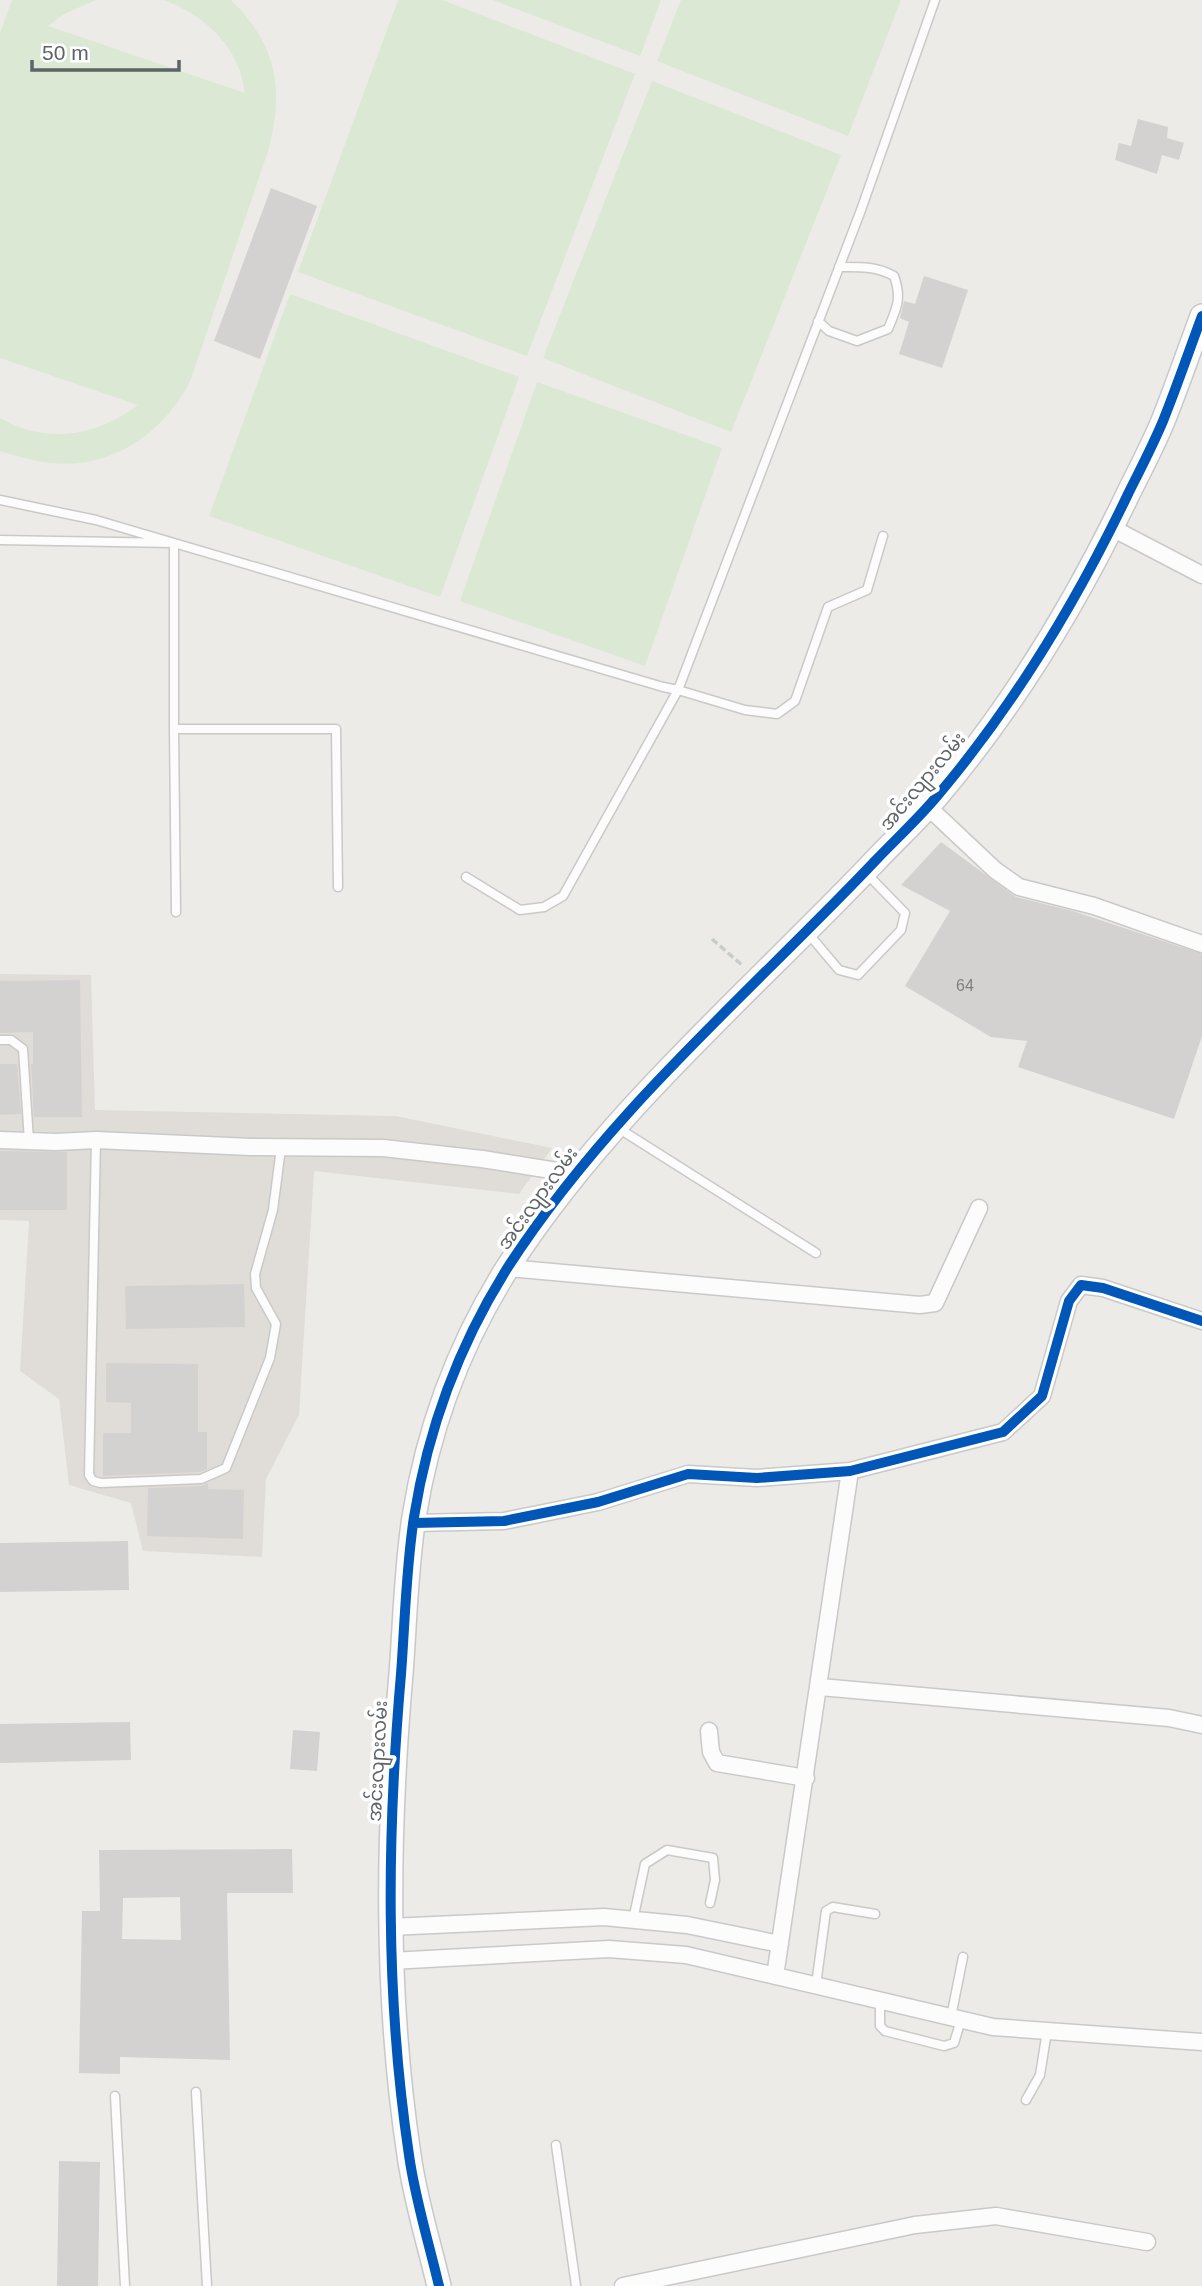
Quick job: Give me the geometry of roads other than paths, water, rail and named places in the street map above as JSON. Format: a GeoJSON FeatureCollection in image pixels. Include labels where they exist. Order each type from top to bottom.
{"type":"FeatureCollection","features":[{"type":"Feature","properties":{"kind":"main road","name":"အင်းလျားလမ်း"},"geometry":{"type":"LineString","coordinates":[[439,2286],[410,2162],[398,2067],[391,1962],[389,1870],[396,1724],[413,1523],[425,1457],[442,1404],[471,1334],[508,1268],[576,1174],[616,1126],[928,806],[1015,693],[1093,565],[1112,528],[1161,426],[1202,316]]}},
{"type":"Feature","properties":{"kind":"street"},"geometry":{"type":"LineString","coordinates":[[1112,528],[1202,575]]}},
{"type":"Feature","properties":{"kind":"street"},"geometry":{"type":"LineString","coordinates":[[928,806],[995,870],[1019,887],[1094,906],[1202,944]]}},
{"type":"Feature","properties":{"kind":"street"},"geometry":{"type":"LineString","coordinates":[[0,1140],[383,1148],[482,1159],[576,1174]]}},
{"type":"Feature","properties":{"kind":"street"},"geometry":{"type":"LineString","coordinates":[[508,1268],[920,1305],[935,1303],[979,1208]]}},
{"type":"Feature","properties":{"kind":"street"},"geometry":{"type":"LineString","coordinates":[[413,1523],[504,1521],[598,1502],[688,1474],[757,1478],[850,1471],[1003,1432],[1042,1396],[1069,1301],[1081,1285],[1103,1288],[1202,1321]]}},
{"type":"Feature","properties":{"kind":"street"},"geometry":{"type":"LineString","coordinates":[[775,1976],[850,1471]]}},
{"type":"Feature","properties":{"kind":"street"},"geometry":{"type":"LineString","coordinates":[[820,1687],[1169,1718],[1202,1725]]}},
{"type":"Feature","properties":{"kind":"street"},"geometry":{"type":"LineString","coordinates":[[709,1731],[710,1752],[717,1763],[806,1778]]}},
{"type":"Feature","properties":{"kind":"street"},"geometry":{"type":"LineString","coordinates":[[390,1927],[604,1917],[687,1925],[780,1944]]}},
{"type":"Feature","properties":{"kind":"street"},"geometry":{"type":"LineString","coordinates":[[391,1962],[608,1949],[687,1955],[993,2027],[1202,2042]]}},
{"type":"Feature","properties":{"kind":"street"},"geometry":{"type":"LineString","coordinates":[[623,2286],[915,2225],[996,2216],[1147,2242]]}},
{"type":"Feature","properties":{"kind":"lane"},"geometry":{"type":"LineString","coordinates":[[466,877],[520,911],[544,907],[563,896],[678,690],[839,267],[935,0]]}},
{"type":"Feature","properties":{"kind":"lane"},"geometry":{"type":"LineString","coordinates":[[818,321],[829,331],[857,341],[888,329],[900,292],[894,276],[884,270],[867,267],[839,267]]}},
{"type":"Feature","properties":{"kind":"lane"},"geometry":{"type":"LineString","coordinates":[[0,500],[96,520],[650,683],[745,710],[777,714],[795,701],[828,607],[867,590],[883,536]]}},
{"type":"Feature","properties":{"kind":"lane"},"geometry":{"type":"LineString","coordinates":[[0,540],[174,544]]}},
{"type":"Feature","properties":{"kind":"lane"},"geometry":{"type":"LineString","coordinates":[[174,544],[176,912]]}},
{"type":"Feature","properties":{"kind":"lane"},"geometry":{"type":"LineString","coordinates":[[174,729],[336,729],[338,887]]}},
{"type":"Feature","properties":{"kind":"lane"},"geometry":{"type":"LineString","coordinates":[[807,932],[839,970],[858,975],[901,930],[905,913],[865,872]]}},
{"type":"Feature","properties":{"kind":"lane"},"geometry":{"type":"LineString","coordinates":[[0,1040],[11,1040],[23,1049],[29,1142]]}},
{"type":"Feature","properties":{"kind":"lane"},"geometry":{"type":"LineString","coordinates":[[616,1126],[816,1253]]}},
{"type":"Feature","properties":{"kind":"lane"},"geometry":{"type":"LineString","coordinates":[[96,1140],[89,1475],[93,1481],[101,1483],[201,1479],[226,1468],[270,1358],[276,1324],[256,1288],[255,1274],[273,1210],[281,1147]]}},
{"type":"Feature","properties":{"kind":"lane"},"geometry":{"type":"LineString","coordinates":[[633,1920],[645,1864],[667,1850],[713,1858],[715,1880],[710,1903]]}},
{"type":"Feature","properties":{"kind":"lane"},"geometry":{"type":"LineString","coordinates":[[816,1985],[826,1911],[834,1907],[875,1914]]}},
{"type":"Feature","properties":{"kind":"lane"},"geometry":{"type":"LineString","coordinates":[[880,2001],[880,2026],[885,2032],[944,2046],[954,2043],[963,1957]]}},
{"type":"Feature","properties":{"kind":"lane"},"geometry":{"type":"LineString","coordinates":[[1026,2100],[1040,2075],[1047,2031]]}},
{"type":"Feature","properties":{"kind":"lane"},"geometry":{"type":"LineString","coordinates":[[196,2092],[207,2286]]}},
{"type":"Feature","properties":{"kind":"lane"},"geometry":{"type":"LineString","coordinates":[[115,2096],[125,2286]]}},
{"type":"Feature","properties":{"kind":"lane"},"geometry":{"type":"LineString","coordinates":[[556,2145],[576,2286]]}}]}
